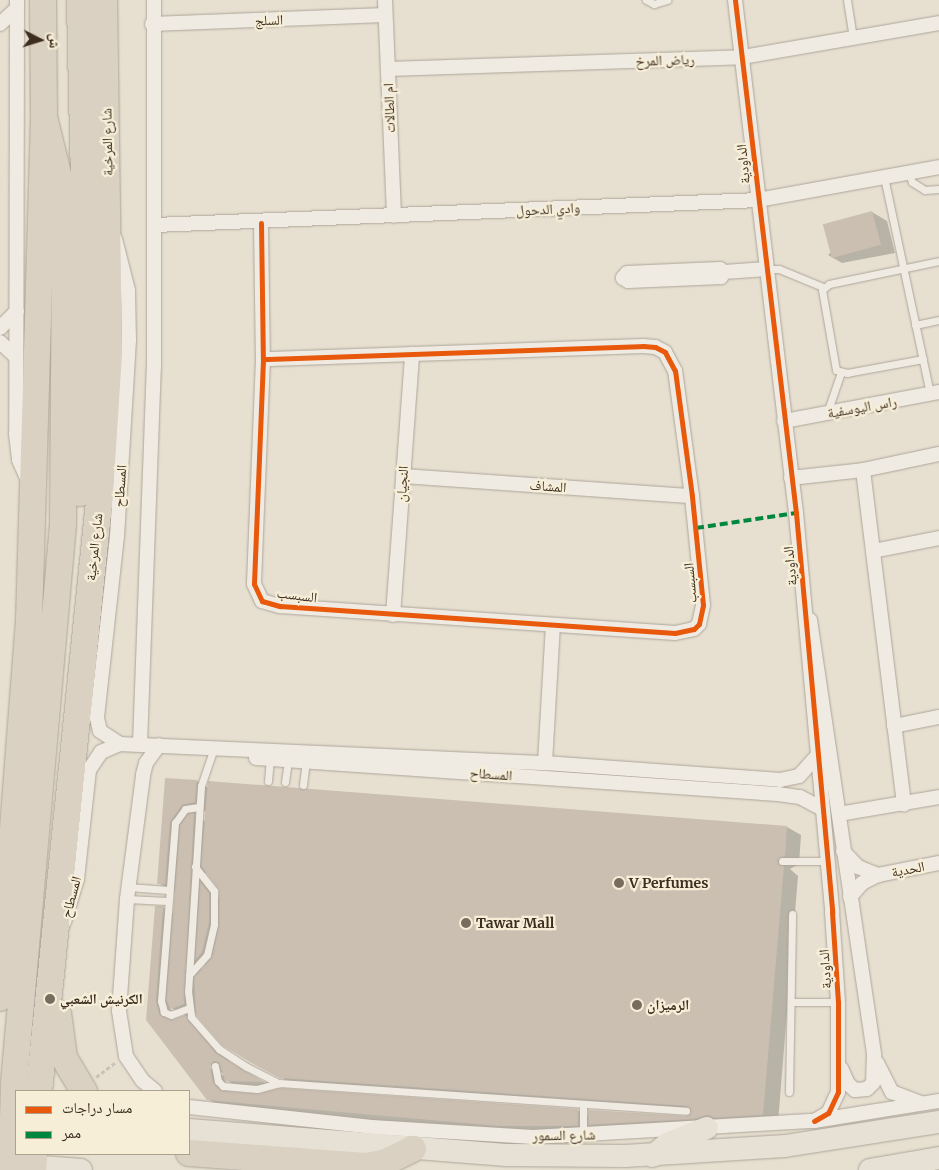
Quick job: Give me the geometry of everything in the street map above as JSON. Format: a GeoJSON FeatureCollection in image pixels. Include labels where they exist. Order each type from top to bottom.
{"type":"FeatureCollection","features":[{"type":"Feature","properties":{"kind":"highway"},"geometry":{"type":"LineString","coordinates":[[0,998],[29,620],[44,117],[43,0]]}},
{"type":"Feature","properties":{"kind":"highway"},"geometry":{"type":"LineString","coordinates":[[80,0],[86,267],[78,552],[79,561],[91,574]]}},
{"type":"Feature","properties":{"kind":"highway","name":"شارع المرخية"},"geometry":{"type":"LineString","coordinates":[[39,1090],[91,574],[109,352],[104,0]]}},
{"type":"Feature","properties":{"kind":"highway"},"geometry":{"type":"LineString","coordinates":[[106,57],[117,42],[119,0]]}},
{"type":"Feature","properties":{"kind":"highway"},"geometry":{"type":"LineString","coordinates":[[17,1090],[63,524],[65,230],[63,194],[44,117]]}},
{"type":"Feature","properties":{"kind":"highway"},"geometry":{"type":"LineString","coordinates":[[53,945],[60,1041],[72,1074],[89,1086]]}},
{"type":"Feature","properties":{"kind":"highway"},"geometry":{"type":"LineString","coordinates":[[13,1144],[15,1119]]}},
{"type":"Feature","properties":{"kind":"highway"},"geometry":{"type":"LineString","coordinates":[[190,1153],[366,1166],[386,1162],[414,1149]]}},
{"type":"Feature","properties":{"kind":"main road","name":"شارع السمور"},"geometry":{"type":"LineString","coordinates":[[190,1130],[509,1155],[652,1156],[785,1146],[939,1122]]}},
{"type":"Feature","properties":{"kind":"main road"},"geometry":{"type":"LineString","coordinates":[[652,1156],[667,1144],[707,1128]]}},
{"type":"Feature","properties":{"kind":"main road"},"geometry":{"type":"LineString","coordinates":[[42,1155],[81,1170]]}},
{"type":"Feature","properties":{"kind":"main road"},"geometry":{"type":"LineString","coordinates":[[870,1170],[939,1158]]}},
{"type":"Feature","properties":{"kind":"street","name":"ام الطالات"},"geometry":{"type":"LineString","coordinates":[[385,0],[394,216]]}},
{"type":"Feature","properties":{"kind":"street","name":"الداودية"},"geometry":{"type":"LineString","coordinates":[[735,0],[806,613],[815,638],[843,851],[874,1055],[873,1083],[864,1090],[851,1088],[838,1061]]}},
{"type":"Feature","properties":{"kind":"street"},"geometry":{"type":"LineString","coordinates":[[140,744],[150,538],[155,225],[152,1]]}},
{"type":"Feature","properties":{"kind":"street"},"geometry":{"type":"LineString","coordinates":[[0,24],[17,4]]}},
{"type":"Feature","properties":{"kind":"street"},"geometry":{"type":"LineString","coordinates":[[17,4],[17,450],[23,471],[34,491]]}},
{"type":"Feature","properties":{"kind":"street","name":"السلج"},"geometry":{"type":"LineString","coordinates":[[152,24],[385,15]]}},
{"type":"Feature","properties":{"kind":"street","name":"رياض المرخ"},"geometry":{"type":"LineString","coordinates":[[388,69],[743,57],[853,40],[939,23]]}},
{"type":"Feature","properties":{"kind":"street"},"geometry":{"type":"LineString","coordinates":[[0,31],[16,39]]}},
{"type":"Feature","properties":{"kind":"street","name":"وادي الدحول"},"geometry":{"type":"LineString","coordinates":[[155,225],[261,223],[758,200],[939,167]]}},
{"type":"Feature","properties":{"kind":"street","name":"المسطاح"},"geometry":{"type":"LineString","coordinates":[[108,218],[126,281],[130,340],[117,536],[97,718],[100,731],[120,744]]}},
{"type":"Feature","properties":{"kind":"street","name":"السبسب"},"geometry":{"type":"LineString","coordinates":[[261,223],[263,359],[254,584],[256,594],[262,601],[280,606],[393,615],[675,633],[694,629],[700,624],[703,605],[692,496],[675,371],[665,352],[655,347],[263,359]]}},
{"type":"Feature","properties":{"kind":"street"},"geometry":{"type":"LineString","coordinates":[[676,274],[720,269],[724,272],[767,269]]}},
{"type":"Feature","properties":{"kind":"street"},"geometry":{"type":"LineString","coordinates":[[0,328],[17,311]]}},
{"type":"Feature","properties":{"kind":"street"},"geometry":{"type":"LineString","coordinates":[[0,342],[16,357]]}},
{"type":"Feature","properties":{"kind":"street","name":"النجيان"},"geometry":{"type":"LineString","coordinates":[[393,615],[412,354]]}},
{"type":"Feature","properties":{"kind":"street","name":"راس اليوسفية"},"geometry":{"type":"LineString","coordinates":[[784,421],[935,393]]}},
{"type":"Feature","properties":{"kind":"street"},"geometry":{"type":"LineString","coordinates":[[791,478],[863,470],[939,454]]}},
{"type":"Feature","properties":{"kind":"street"},"geometry":{"type":"LineString","coordinates":[[863,470],[904,804]]}},
{"type":"Feature","properties":{"kind":"street","name":"المشاف"},"geometry":{"type":"LineString","coordinates":[[403,476],[692,496]]}},
{"type":"Feature","properties":{"kind":"street"},"geometry":{"type":"LineString","coordinates":[[873,551],[939,538]]}},
{"type":"Feature","properties":{"kind":"street","name":"الداودية"},"geometry":{"type":"LineString","coordinates":[[806,613],[804,629],[827,861],[838,1002],[838,1061],[835,1104],[814,1121]]}},
{"type":"Feature","properties":{"kind":"street"},"geometry":{"type":"LineString","coordinates":[[545,763],[553,626]]}},
{"type":"Feature","properties":{"kind":"street"},"geometry":{"type":"LineString","coordinates":[[894,726],[939,716]]}},
{"type":"Feature","properties":{"kind":"street","name":"المسطاح"},"geometry":{"type":"LineString","coordinates":[[53,945],[72,903],[77,878],[89,770],[101,752],[120,744],[214,750],[288,760],[778,794],[800,797],[821,808]]}},
{"type":"Feature","properties":{"kind":"street"},"geometry":{"type":"LineString","coordinates":[[154,1090],[142,1080],[126,1056],[119,1011],[128,893],[143,775],[146,763],[159,745]]}},
{"type":"Feature","properties":{"kind":"street","name":"المسطاح"},"geometry":{"type":"LineString","coordinates":[[214,750],[545,763],[788,780],[818,784],[836,793]]}},
{"type":"Feature","properties":{"kind":"street"},"geometry":{"type":"LineString","coordinates":[[788,780],[804,772],[816,757]]}},
{"type":"Feature","properties":{"kind":"street"},"geometry":{"type":"LineString","coordinates":[[839,814],[939,797]]}},
{"type":"Feature","properties":{"kind":"street","name":"الحدية"},"geometry":{"type":"LineString","coordinates":[[843,851],[858,867],[878,875]]}},
{"type":"Feature","properties":{"kind":"street","name":"الحدية"},"geometry":{"type":"LineString","coordinates":[[850,896],[862,883],[878,875],[939,862]]}},
{"type":"Feature","properties":{"kind":"street","name":"الداودية"},"geometry":{"type":"LineString","coordinates":[[874,1055],[892,1092],[924,1104]]}},
{"type":"Feature","properties":{"kind":"street","name":"شارع السمور"},"geometry":{"type":"LineString","coordinates":[[190,1107],[372,1127],[533,1136],[583,1135],[814,1121],[939,1101]]}},
{"type":"Feature","properties":{"kind":"lane"},"geometry":{"type":"LineString","coordinates":[[646,0],[654,4],[667,0]]}},
{"type":"Feature","properties":{"kind":"lane"},"geometry":{"type":"LineString","coordinates":[[847,0],[853,40]]}},
{"type":"Feature","properties":{"kind":"lane"},"geometry":{"type":"LineString","coordinates":[[908,172],[912,182],[925,190],[939,188]]}},
{"type":"Feature","properties":{"kind":"lane"},"geometry":{"type":"LineString","coordinates":[[884,177],[923,359],[935,393]]}},
{"type":"Feature","properties":{"kind":"lane"},"geometry":{"type":"LineString","coordinates":[[767,269],[788,272],[823,287],[939,261]]}},
{"type":"Feature","properties":{"kind":"lane"},"geometry":{"type":"LineString","coordinates":[[823,287],[834,365],[841,372]]}},
{"type":"Feature","properties":{"kind":"lane"},"geometry":{"type":"LineString","coordinates":[[915,325],[939,320]]}},
{"type":"Feature","properties":{"kind":"lane"},"geometry":{"type":"LineString","coordinates":[[841,372],[923,359]]}},
{"type":"Feature","properties":{"kind":"lane"},"geometry":{"type":"LineString","coordinates":[[827,413],[841,372]]}},
{"type":"Feature","properties":{"kind":"lane"},"geometry":{"type":"LineString","coordinates":[[214,750],[203,773],[199,807],[189,975],[189,1008],[197,1026],[219,1048],[247,1067],[279,1083],[686,1110]]}},
{"type":"Feature","properties":{"kind":"lane"},"geometry":{"type":"LineString","coordinates":[[268,781],[270,758]]}},
{"type":"Feature","properties":{"kind":"lane"},"geometry":{"type":"LineString","coordinates":[[285,782],[288,760]]}},
{"type":"Feature","properties":{"kind":"lane"},"geometry":{"type":"LineString","coordinates":[[303,784],[306,761]]}},
{"type":"Feature","properties":{"kind":"lane"},"geometry":{"type":"LineString","coordinates":[[189,1008],[171,1015],[164,1012],[161,1005],[167,901],[176,817],[185,809],[199,807]]}},
{"type":"Feature","properties":{"kind":"lane"},"geometry":{"type":"LineString","coordinates":[[782,861],[827,861]]}},
{"type":"Feature","properties":{"kind":"lane"},"geometry":{"type":"LineString","coordinates":[[189,975],[207,955],[214,924],[214,891],[196,867]]}},
{"type":"Feature","properties":{"kind":"lane"},"geometry":{"type":"LineString","coordinates":[[128,893],[168,890]]}},
{"type":"Feature","properties":{"kind":"lane"},"geometry":{"type":"LineString","coordinates":[[128,893],[167,901]]}},
{"type":"Feature","properties":{"kind":"lane"},"geometry":{"type":"LineString","coordinates":[[789,1092],[792,914]]}},
{"type":"Feature","properties":{"kind":"lane"},"geometry":{"type":"LineString","coordinates":[[791,1002],[838,1002]]}},
{"type":"Feature","properties":{"kind":"lane"},"geometry":{"type":"LineString","coordinates":[[215,1066],[218,1081],[223,1086],[265,1088],[279,1083]]}},
{"type":"Feature","properties":{"kind":"lane"},"geometry":{"type":"LineString","coordinates":[[583,1104],[583,1135]]}},
{"type":"Feature","properties":{"kind":"path"},"geometry":{"type":"LineString","coordinates":[[89,1086],[126,1056]]}},
{"type":"Feature","properties":{"kind":"building"},"geometry":{"type":"Polygon","coordinates":[[[872,211],[881,245],[832,258],[823,224],[872,211]]]}},
{"type":"Feature","properties":{"kind":"building"},"geometry":{"type":"Polygon","coordinates":[[[165,778],[197,780],[195,802],[182,805],[170,822],[165,884],[157,884],[165,778]]]}},
{"type":"Feature","properties":{"kind":"building","name":"Tawar Mall"},"geometry":{"type":"Polygon","coordinates":[[[208,781],[787,826],[785,856],[777,861],[784,866],[763,1115],[715,1118],[708,1115],[694,1119],[588,1125],[588,1110],[686,1116],[691,1111],[686,1106],[280,1078],[250,1062],[222,1045],[196,1015],[194,977],[212,957],[219,924],[219,890],[201,866],[208,781]]]}},
{"type":"Feature","properties":{"kind":"building"},"geometry":{"type":"Polygon","coordinates":[[[194,813],[184,1004],[171,1009],[166,1000],[180,825],[188,814],[194,813]]]}},
{"type":"Feature","properties":{"kind":"building"},"geometry":{"type":"Polygon","coordinates":[[[200,882],[209,893],[209,923],[202,952],[195,960],[200,882]]]}},
{"type":"Feature","properties":{"kind":"building"},"geometry":{"type":"Polygon","coordinates":[[[155,906],[163,906],[156,1001],[160,1015],[172,1020],[185,1015],[216,1053],[264,1082],[225,1081],[219,1063],[214,1061],[210,1067],[213,1082],[220,1090],[257,1094],[280,1088],[578,1109],[578,1126],[498,1126],[207,1100],[146,1020],[155,906]]]}},
{"type":"Feature","properties":{"kind":"marked path"},"geometry":{"type":"LineString","coordinates":[[696,528],[796,513]]}},
{"type":"Feature","properties":{"kind":"cycle path"},"geometry":{"type":"LineString","coordinates":[[735,0],[796,513],[832,912],[838,1002],[838,1092],[828,1113],[814,1121]]}},
{"type":"Feature","properties":{"kind":"cycle path"},"geometry":{"type":"LineString","coordinates":[[261,223],[263,359],[254,584],[262,601],[280,606],[675,633],[694,629],[699,624],[703,605],[692,496],[675,371],[665,352],[655,347],[643,346],[263,359]]}},
{"type":"Feature","properties":{"kind":"place","name":"V Perfumes"},"geometry":{"type":"Point","coordinates":[619,883]}},
{"type":"Feature","properties":{"kind":"place","name":"Tawar Mall"},"geometry":{"type":"Point","coordinates":[466,923]}},
{"type":"Feature","properties":{"kind":"place","name":"الكرنيش الشعبي"},"geometry":{"type":"Point","coordinates":[50,999]}},
{"type":"Feature","properties":{"kind":"place","name":"الرميزان"},"geometry":{"type":"Point","coordinates":[637,1005]}}]}
